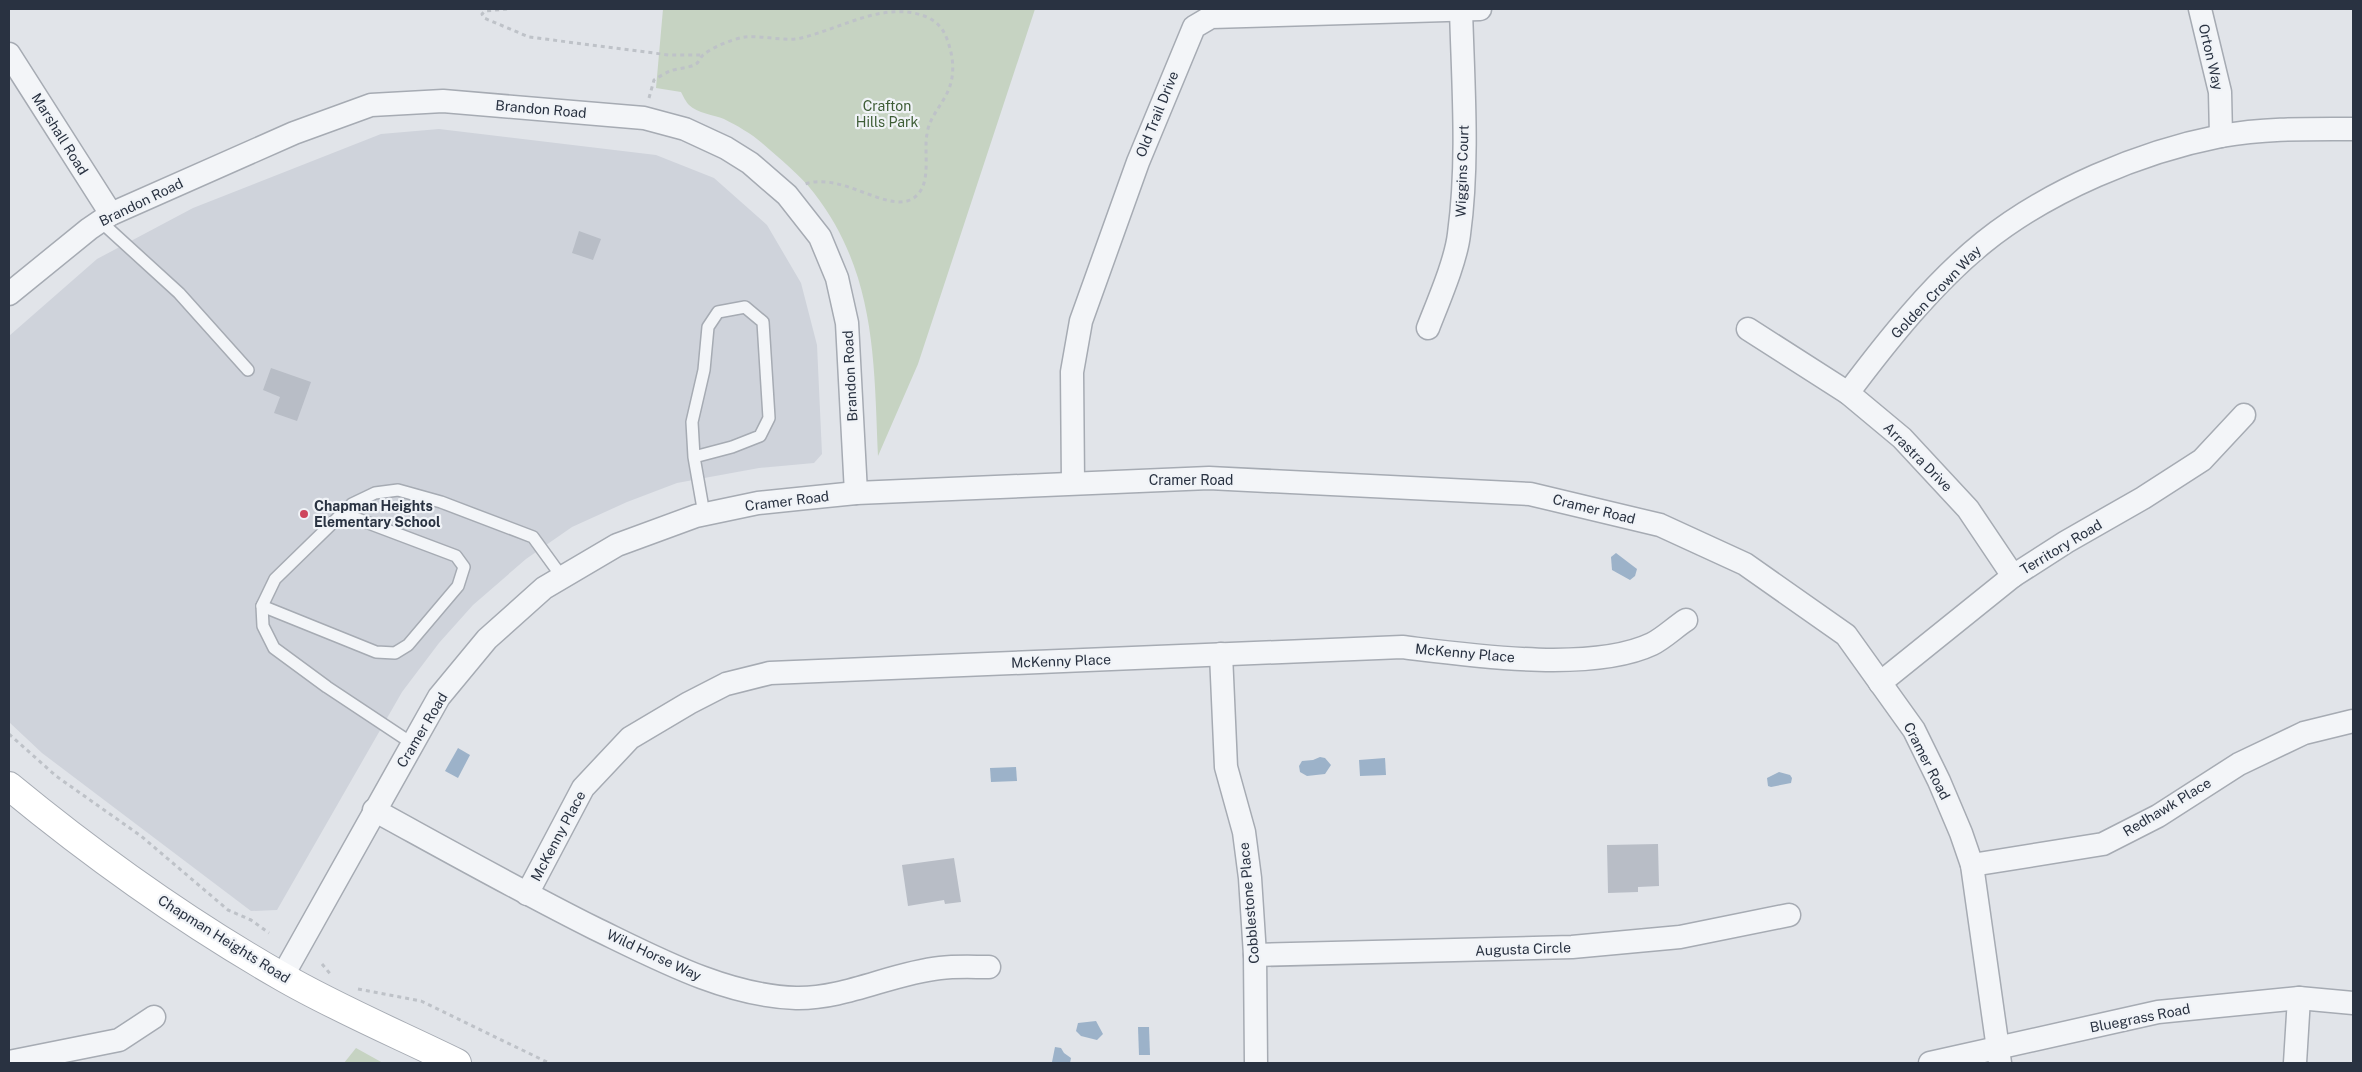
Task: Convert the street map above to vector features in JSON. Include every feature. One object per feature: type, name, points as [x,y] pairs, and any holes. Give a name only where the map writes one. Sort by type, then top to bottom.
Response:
[{"type":"street","name":"Wiggins Court","points":[[1428,328],[1441,295],[1459,236],[1464,154],[1461,9]]},
{"type":"street","name":"Old Trail Drive","points":[[1073,483],[1072,372],[1081,321],[1138,162],[1186,42],[1194,27],[1209,13],[1480,9]]},
{"type":"street","name":"Orton Way","points":[[2200,9],[2220,92],[2221,136]]},
{"type":"street","name":"Marshall Road","points":[[9,54],[106,217]]},
{"type":"street","name":"Brandon Road","points":[[9,294],[106,217],[294,133],[371,105],[443,101],[644,118],[685,129],[726,148],[750,163],[787,194],[820,237],[837,278],[847,323],[856,494]]},
{"type":"street","name":"Golden Crown Way","points":[[1848,393],[1880,351],[1938,286],[1984,242],[2052,196],[2127,162],[2221,136],[2285,129],[2353,129]]},
{"type":"street","name":"Arrastra Drive","points":[[1748,329],[1848,393],[1902,438],[1968,509],[2013,576]]},
{"type":"street","name":"Territory Road","points":[[1880,683],[2013,576],[2066,542],[2143,498],[2202,460],[2244,415]]},
{"type":"street","name":"Cramer Road","points":[[282,977],[439,697],[487,639],[544,588],[617,546],[704,514],[758,503],[856,494],[1209,478],[1530,494],[1660,525],[1745,564],[1846,635],[1914,730],[1939,781],[1961,833],[1972,865],[1999,1056]]},
{"type":"street","name":"McKenny Place","points":[[527,894],[583,788],[630,738],[688,703],[726,684],[770,672],[1402,647],[1475,656],[1572,660],[1621,654],[1652,644],[1686,620]]},
{"type":"street","name":"Cobblestone Place","points":[[1221,654],[1226,767],[1244,832],[1250,878],[1255,955],[1256,1063]]},
{"type":"street","name":"Redhawk Place","points":[[1972,865],[2103,844],[2158,816],[2239,764],[2304,733],[2353,720]]},
{"type":"street","name":"Chapman Heights Road","points":[[9,786],[54,824],[168,907],[282,977],[457,1063]]},
{"type":"street","name":"Wild Horse Way","points":[[374,810],[527,894],[651,956],[700,978],[763,994],[796,998],[825,996],[939,968],[989,967]]},
{"type":"street","name":"Augusta Circle","points":[[1255,955],[1572,948],[1680,937],[1788,915]]},
{"type":"street","name":"Bluegrass Road","points":[[1930,1063],[1999,1056],[2158,1012],[2299,998],[2353,1003]]},
{"type":"street","points":[[2295,1063],[2299,998]]},
{"type":"street","points":[[9,1062],[120,1040],[154,1017]]},
{"type":"lane","points":[[106,217],[179,292],[248,370]]},
{"type":"lane","points":[[694,457],[732,447],[760,436],[769,418],[763,322],[745,307],[718,312],[708,327],[704,370],[692,422],[694,457],[704,514]]},
{"type":"lane","points":[[413,744],[327,687],[274,648],[263,626],[262,606],[275,578],[352,504],[375,493],[398,490],[533,537],[562,577]]},
{"type":"lane","points":[[262,606],[376,652],[395,653],[408,645],[458,586],[464,567],[456,556],[342,513]]},
{"type":"path","points":[[507,9],[485,11],[482,14],[484,18],[529,37],[669,54],[703,55],[744,38],[799,38],[843,25],[865,14],[886,9],[916,11],[937,23],[946,37],[954,69],[945,96],[928,125],[926,136],[926,174],[922,187],[912,199],[895,203],[848,186],[812,181],[800,185],[787,194]]},
{"type":"path","points":[[644,118],[654,80],[669,71],[695,64],[703,55]]},
{"type":"path","points":[[9,734],[56,776],[141,836],[228,910],[250,920],[269,933]]},
{"type":"path","points":[[322,964],[334,978]]},
{"type":"path","points":[[350,985],[358,989],[421,1001],[549,1063]]},
{"type":"shaded area","name":"Chapman Heights Elementary School","points":[[439,129],[656,155],[714,178],[767,225],[801,283],[817,345],[822,454],[814,463],[759,468],[677,483],[627,502],[572,527],[526,559],[473,605],[439,643],[402,692],[277,910],[251,911],[42,753],[9,722],[9,336],[97,259],[193,208],[381,134]]},
{"type":"green space","name":"Crafton Hills Park","points":[[663,9],[1035,9],[918,364],[878,456],[875,386],[868,319],[850,254],[834,223],[814,193],[796,173],[754,136],[724,119],[692,108],[681,92],[656,88]]},
{"type":"green space","points":[[356,1048],[383,1063],[344,1063]]},
{"type":"water","points":[[1616,553],[1637,569],[1635,576],[1630,580],[1612,570],[1611,557]]},
{"type":"water","points":[[458,748],[470,755],[458,778],[445,771]]},
{"type":"water","points":[[1320,757],[1325,758],[1331,765],[1325,774],[1307,776],[1300,772],[1299,766],[1302,761]]},
{"type":"water","points":[[1385,758],[1386,775],[1360,776],[1359,760]]},
{"type":"water","points":[[1016,767],[1017,781],[991,782],[990,768]]},
{"type":"water","points":[[1779,772],[1790,775],[1792,778],[1791,783],[1768,786],[1767,778]]},
{"type":"water","points":[[1096,1021],[1103,1034],[1097,1040],[1081,1036],[1076,1031],[1078,1023]]},
{"type":"water","points":[[1138,1027],[1149,1027],[1150,1055],[1139,1055]]},
{"type":"water","points":[[1055,1047],[1061,1048],[1071,1058],[1070,1063],[1052,1062]]},
{"type":"building","points":[[579,231],[601,239],[593,260],[572,253]]},
{"type":"building","points":[[271,368],[311,382],[297,421],[274,413],[280,397],[263,390]]},
{"type":"building","points":[[1658,844],[1659,886],[1638,887],[1638,892],[1608,893],[1607,845]]},
{"type":"building","points":[[954,858],[961,902],[945,904],[944,900],[908,906],[902,865]]},
{"type":"place","name":"Chapman Heights Elementary School","points":[[304,514]]}]
